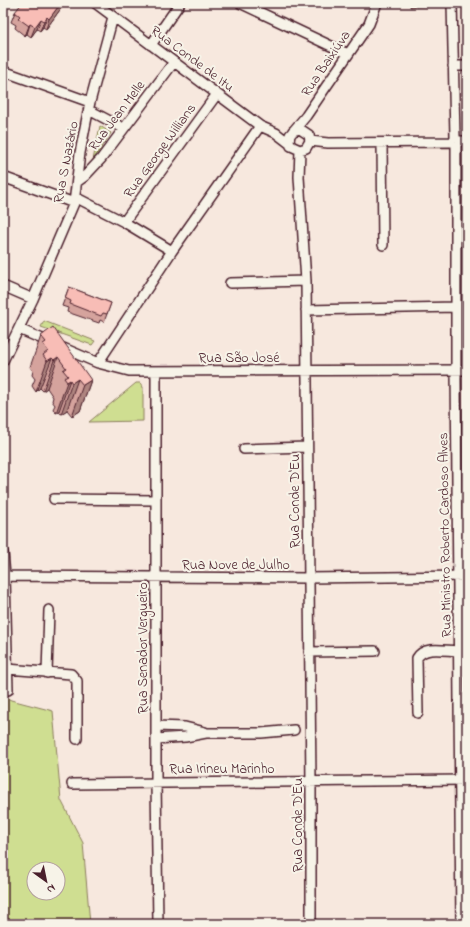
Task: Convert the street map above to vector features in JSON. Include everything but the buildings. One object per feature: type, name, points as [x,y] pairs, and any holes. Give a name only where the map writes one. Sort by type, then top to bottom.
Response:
[{"type":"street","name":"Rua Conde de Itu","points":[[95,3],[260,126],[276,133],[289,143]]},
{"type":"street","points":[[151,44],[180,3]]},
{"type":"street","points":[[240,3],[348,54]]},
{"type":"street","name":"Rua Baixiúva","points":[[306,116],[369,24],[377,3]]},
{"type":"street","name":"Rua Ministro Roberto Cardoso Alves","points":[[452,3],[453,66],[458,142],[456,370],[462,495],[463,576],[459,651],[463,780],[464,896],[460,924]]},
{"type":"street","name":"Rua S Nazário","points":[[3,361],[33,298],[74,200],[78,181],[80,153],[90,106],[113,17]]},
{"type":"street","name":"Rua Jean Melle","points":[[78,181],[86,176],[101,159],[174,62]]},
{"type":"street","points":[[453,66],[467,66]]},
{"type":"street","points":[[3,71],[90,106],[123,128]]},
{"type":"street","name":"Rua George Willians","points":[[124,222],[217,94]]},
{"type":"street","points":[[306,116],[308,137],[306,148],[300,150],[293,147],[289,143],[289,137],[292,131],[306,116]]},
{"type":"street","points":[[98,363],[172,251],[260,126]]},
{"type":"street","points":[[292,131],[300,130],[308,137],[328,143],[458,142]]},
{"type":"street","name":"Rua Conde de Itu","points":[[276,133],[292,131]]},
{"type":"street","points":[[382,143],[383,245]]},
{"type":"street","name":"Rua Conde D'Eu","points":[[300,150],[299,176],[306,281],[311,924]]},
{"type":"street","points":[[3,177],[74,200],[124,222],[172,251]]},
{"type":"street","points":[[230,283],[306,281]]},
{"type":"street","points":[[3,286],[33,298]]},
{"type":"street","points":[[306,310],[456,307]]},
{"type":"street","name":"Rua São José","points":[[19,329],[98,363],[128,371],[467,370]]},
{"type":"street","name":"Rua Senador Vergueiro","points":[[156,372],[156,782],[158,924]]},
{"type":"street","points":[[244,449],[307,447]]},
{"type":"street","points":[[54,498],[155,500]]},
{"type":"street","points":[[3,552],[8,690]]},
{"type":"street","name":"Rua Nove de Julho","points":[[4,576],[308,578],[463,576]]},
{"type":"street","points":[[47,672],[49,610]]},
{"type":"street","points":[[309,652],[375,650]]},
{"type":"street","points":[[418,713],[417,658],[421,652],[427,650],[459,651]]},
{"type":"street","points":[[7,669],[71,674],[76,679],[77,739]]},
{"type":"street","points":[[156,726],[184,726],[206,733]]},
{"type":"street","points":[[156,739],[185,737],[206,733],[261,733],[294,730]]},
{"type":"street","name":"Rua Irineu Marinho","points":[[72,784],[156,782],[311,783],[463,780]]},
{"type":"green space","points":[[100,126],[111,133],[93,160]]},
{"type":"green space","points":[[44,321],[95,341],[92,345],[41,327]]},
{"type":"green space","points":[[136,383],[140,383],[143,387],[143,421],[89,422]]},
{"type":"green space","points":[[3,696],[11,700],[53,711],[61,800],[83,843],[90,924],[3,924]]}]
